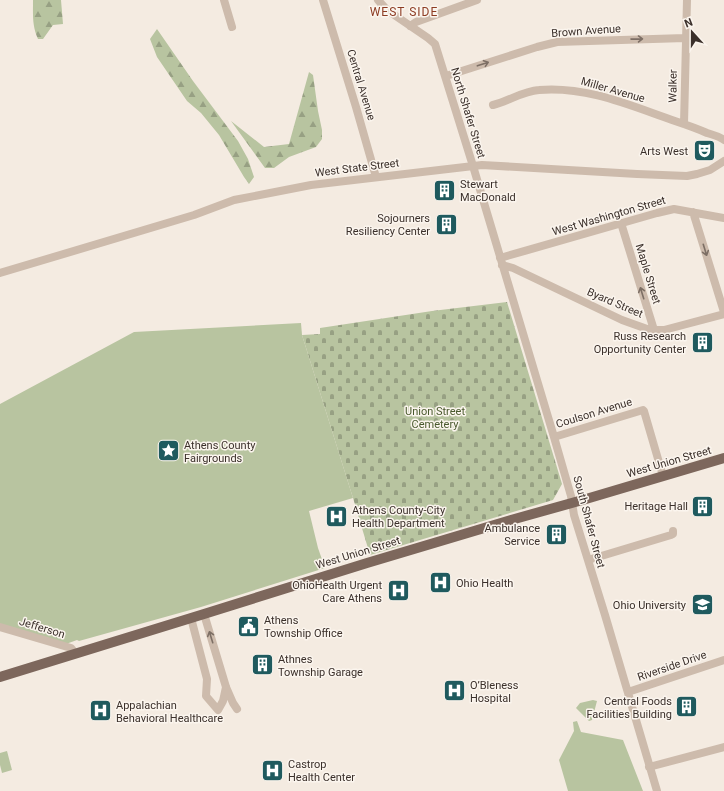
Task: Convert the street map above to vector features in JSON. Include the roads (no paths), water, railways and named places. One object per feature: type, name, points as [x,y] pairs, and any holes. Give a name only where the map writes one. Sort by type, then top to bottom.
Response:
[{"type":"main road","name":"West Union Street","points":[[0,676],[204,614],[366,562],[724,458]]},
{"type":"street","points":[[224,0],[232,27]]},
{"type":"street","name":"Central Avenue","points":[[323,0],[376,177]]},
{"type":"street","name":"North Shafer Street","points":[[378,0],[387,10],[436,44],[501,261]]},
{"type":"street","points":[[410,26],[416,22],[477,0]]},
{"type":"street","name":"Walker","points":[[684,124],[687,0]]},
{"type":"street","name":"Brown Avenue","points":[[446,76],[557,42],[686,38]]},
{"type":"street","name":"Miller Avenue","points":[[493,105],[532,91],[558,89],[574,90],[611,99],[684,124],[724,140]]},
{"type":"street","name":"West State Street","points":[[0,273],[194,215],[234,200],[311,185],[482,165],[687,176],[710,170],[724,161]]},
{"type":"street","name":"West Washington Street","points":[[501,261],[674,209],[724,218]]},
{"type":"street","points":[[693,212],[724,313]]},
{"type":"street","name":"Maple Street","points":[[622,224],[654,330]]},
{"type":"street","name":"Byard Street","points":[[501,261],[622,320],[654,330],[664,330],[724,313]]},
{"type":"street","name":"South Shafer Street","points":[[501,261],[571,496],[573,512],[657,791]]},
{"type":"street","name":"Coulson Avenue","points":[[554,437],[641,410],[644,411],[663,476]]},
{"type":"street","points":[[588,560],[671,535],[673,534],[673,531]]},
{"type":"street","points":[[204,614],[226,687],[237,709]]},
{"type":"street","points":[[191,618],[207,678],[206,696],[218,710],[223,701],[226,687]]},
{"type":"street","name":"Jefferson","points":[[0,627],[71,648],[75,653]]},
{"type":"street","points":[[203,659],[216,655]]},
{"type":"street","name":"Riverside Drive","points":[[628,692],[724,660]]},
{"type":"street","points":[[650,767],[724,746]]},
{"type":"place","name":"Arts West","points":[[704,151]]},
{"type":"place","name":"Stewart MacDonald","points":[[444,190]]},
{"type":"place","name":"Sojourners Resiliency Center","points":[[446,224]]},
{"type":"place","name":"Russ Research Opportunity Center","points":[[702,342]]},
{"type":"place","name":"Athens County Fairgrounds","points":[[169,451]]},
{"type":"place","name":"Heritage Hall","points":[[703,506]]},
{"type":"place","name":"Athens County-City Health Department","points":[[337,516]]},
{"type":"place","name":"Ambulance Service","points":[[556,534]]},
{"type":"place","name":"Ohio Health","points":[[441,583]]},
{"type":"place","name":"OhioHealth Urgent Care Athens","points":[[398,591]]},
{"type":"place","name":"Ohio University","points":[[702,605]]},
{"type":"place","name":"Athens Township Office","points":[[248,626]]},
{"type":"place","name":"Athnes Township Garage","points":[[262,665]]},
{"type":"place","name":"O’Bleness Hospital","points":[[454,691]]},
{"type":"place","name":"Central Foods Facilities Building","points":[[687,707]]},
{"type":"place","name":"Appalachian Behavioral Healthcare","points":[[101,711]]},
{"type":"place","name":"Castrop Health Center","points":[[272,770]]},
{"type":"district","name":"WEST SIDE","points":[[404,12]]},
{"type":"park label","name":"Union Street Cemetery","points":[[435,417]]}]
